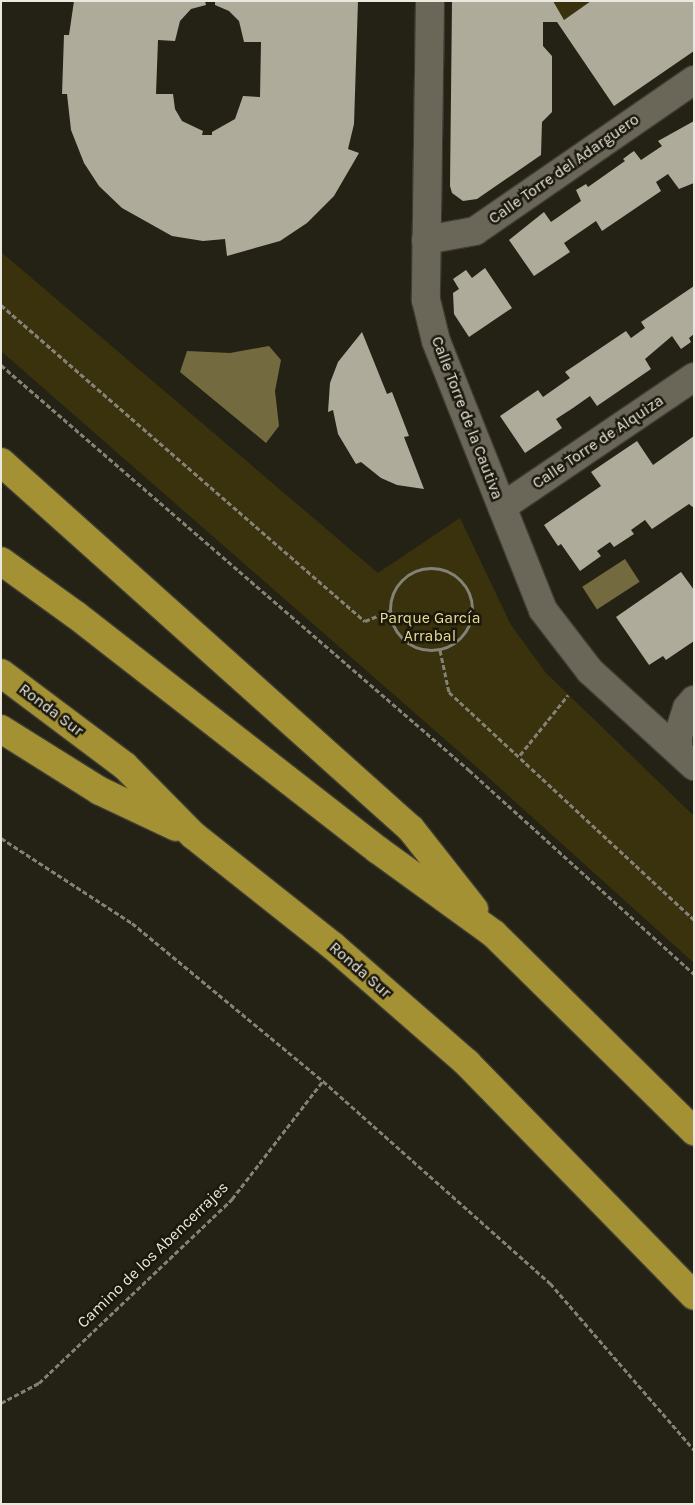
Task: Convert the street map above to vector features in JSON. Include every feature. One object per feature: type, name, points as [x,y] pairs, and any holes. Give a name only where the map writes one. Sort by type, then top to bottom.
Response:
[{"type":"highway","points":[[1,462],[412,829],[494,934],[694,1131]]},
{"type":"highway","points":[[1,561],[76,614],[378,850],[494,934]]},
{"type":"highway","name":"Ronda Sur","points":[[1,674],[126,766],[193,835],[333,946],[467,1063],[612,1208],[694,1296]]},
{"type":"highway","points":[[1,730],[100,791],[193,835]]},
{"type":"street","name":"Calle Torre de la Cautiva","points":[[430,1],[426,300],[436,341],[543,610],[590,671],[686,758]]},
{"type":"street","name":"Calle Torre del Adarguero","points":[[426,240],[475,231],[694,80]]},
{"type":"street","name":"Calle Torre de Alquiza","points":[[502,507],[694,377]]},
{"type":"street","points":[[686,758],[678,736],[687,708],[694,700]]},
{"type":"path","points":[[1,305],[365,621],[390,611]]},
{"type":"path","points":[[1,365],[469,770],[694,974]]},
{"type":"path","points":[[434,567],[449,571],[461,580],[470,592],[472,618],[465,634],[454,644],[440,650],[428,651],[408,644],[393,627],[390,611],[394,589],[404,577],[418,569],[434,567]]},
{"type":"path","points":[[440,650],[450,692],[694,920]]},
{"type":"path","points":[[520,756],[575,688]]},
{"type":"path","points":[[1,838],[132,923],[323,1081],[550,1282],[694,1450]]},
{"type":"path","name":"Camino de los Abencerrajes","points":[[1,1403],[39,1383],[232,1199],[323,1081]]},
{"type":"green space","points":[[553,1],[591,1],[564,20]]},
{"type":"green space","name":"Parque García Arrabal","points":[[1,252],[378,573],[460,518],[511,625],[546,673],[694,816],[694,963],[479,769],[1,351]]},
{"type":"shaded area","points":[[269,346],[281,360],[275,391],[279,426],[266,443],[180,372],[187,351],[230,353]]},
{"type":"shaded area","points":[[625,559],[640,582],[597,609],[582,587]]},
{"type":"building","points":[[74,1],[205,1],[206,5],[191,9],[180,21],[175,41],[158,40],[156,94],[173,94],[175,109],[182,121],[203,131],[202,135],[212,135],[212,132],[235,119],[243,96],[260,97],[261,42],[244,42],[239,21],[229,11],[215,5],[215,1],[358,1],[354,124],[348,149],[359,153],[334,196],[307,223],[280,241],[227,256],[225,239],[203,241],[172,236],[122,208],[99,186],[84,163],[71,130],[67,94],[62,94],[64,35],[69,35]]},
{"type":"building","points":[[452,1],[553,1],[564,20],[591,1],[694,1],[694,51],[614,106],[557,22],[543,22],[543,46],[552,56],[552,112],[542,122],[541,155],[477,199],[463,201],[452,193],[450,186]]},
{"type":"building","points":[[694,121],[694,183],[679,189],[668,174],[656,182],[661,191],[602,231],[596,221],[564,243],[570,252],[534,276],[509,240],[544,212],[551,222],[581,201],[576,190],[586,184],[588,187],[625,161],[623,159],[634,151],[641,160],[662,146],[658,141]]},
{"type":"building","points":[[485,268],[512,308],[469,337],[454,314],[453,293],[459,289],[453,279],[466,270],[472,278]]},
{"type":"building","points":[[694,286],[694,334],[689,338],[691,342],[681,349],[672,336],[645,359],[651,369],[597,406],[590,396],[556,419],[562,428],[525,453],[500,416],[538,390],[543,397],[570,378],[565,372],[626,331],[631,338],[645,328],[641,322]]},
{"type":"building","points":[[362,332],[387,394],[392,392],[409,436],[404,437],[424,489],[397,485],[381,478],[361,462],[356,464],[338,434],[333,410],[328,412],[330,383],[338,362]]},
{"type":"building","points":[[694,436],[694,508],[689,504],[652,529],[645,520],[631,530],[634,534],[614,547],[610,542],[597,551],[601,556],[580,571],[561,544],[558,546],[544,525],[601,486],[591,472],[637,441],[653,465]]},
{"type":"building","points":[[681,572],[694,590],[694,641],[666,660],[663,656],[649,665],[616,617]]}]
